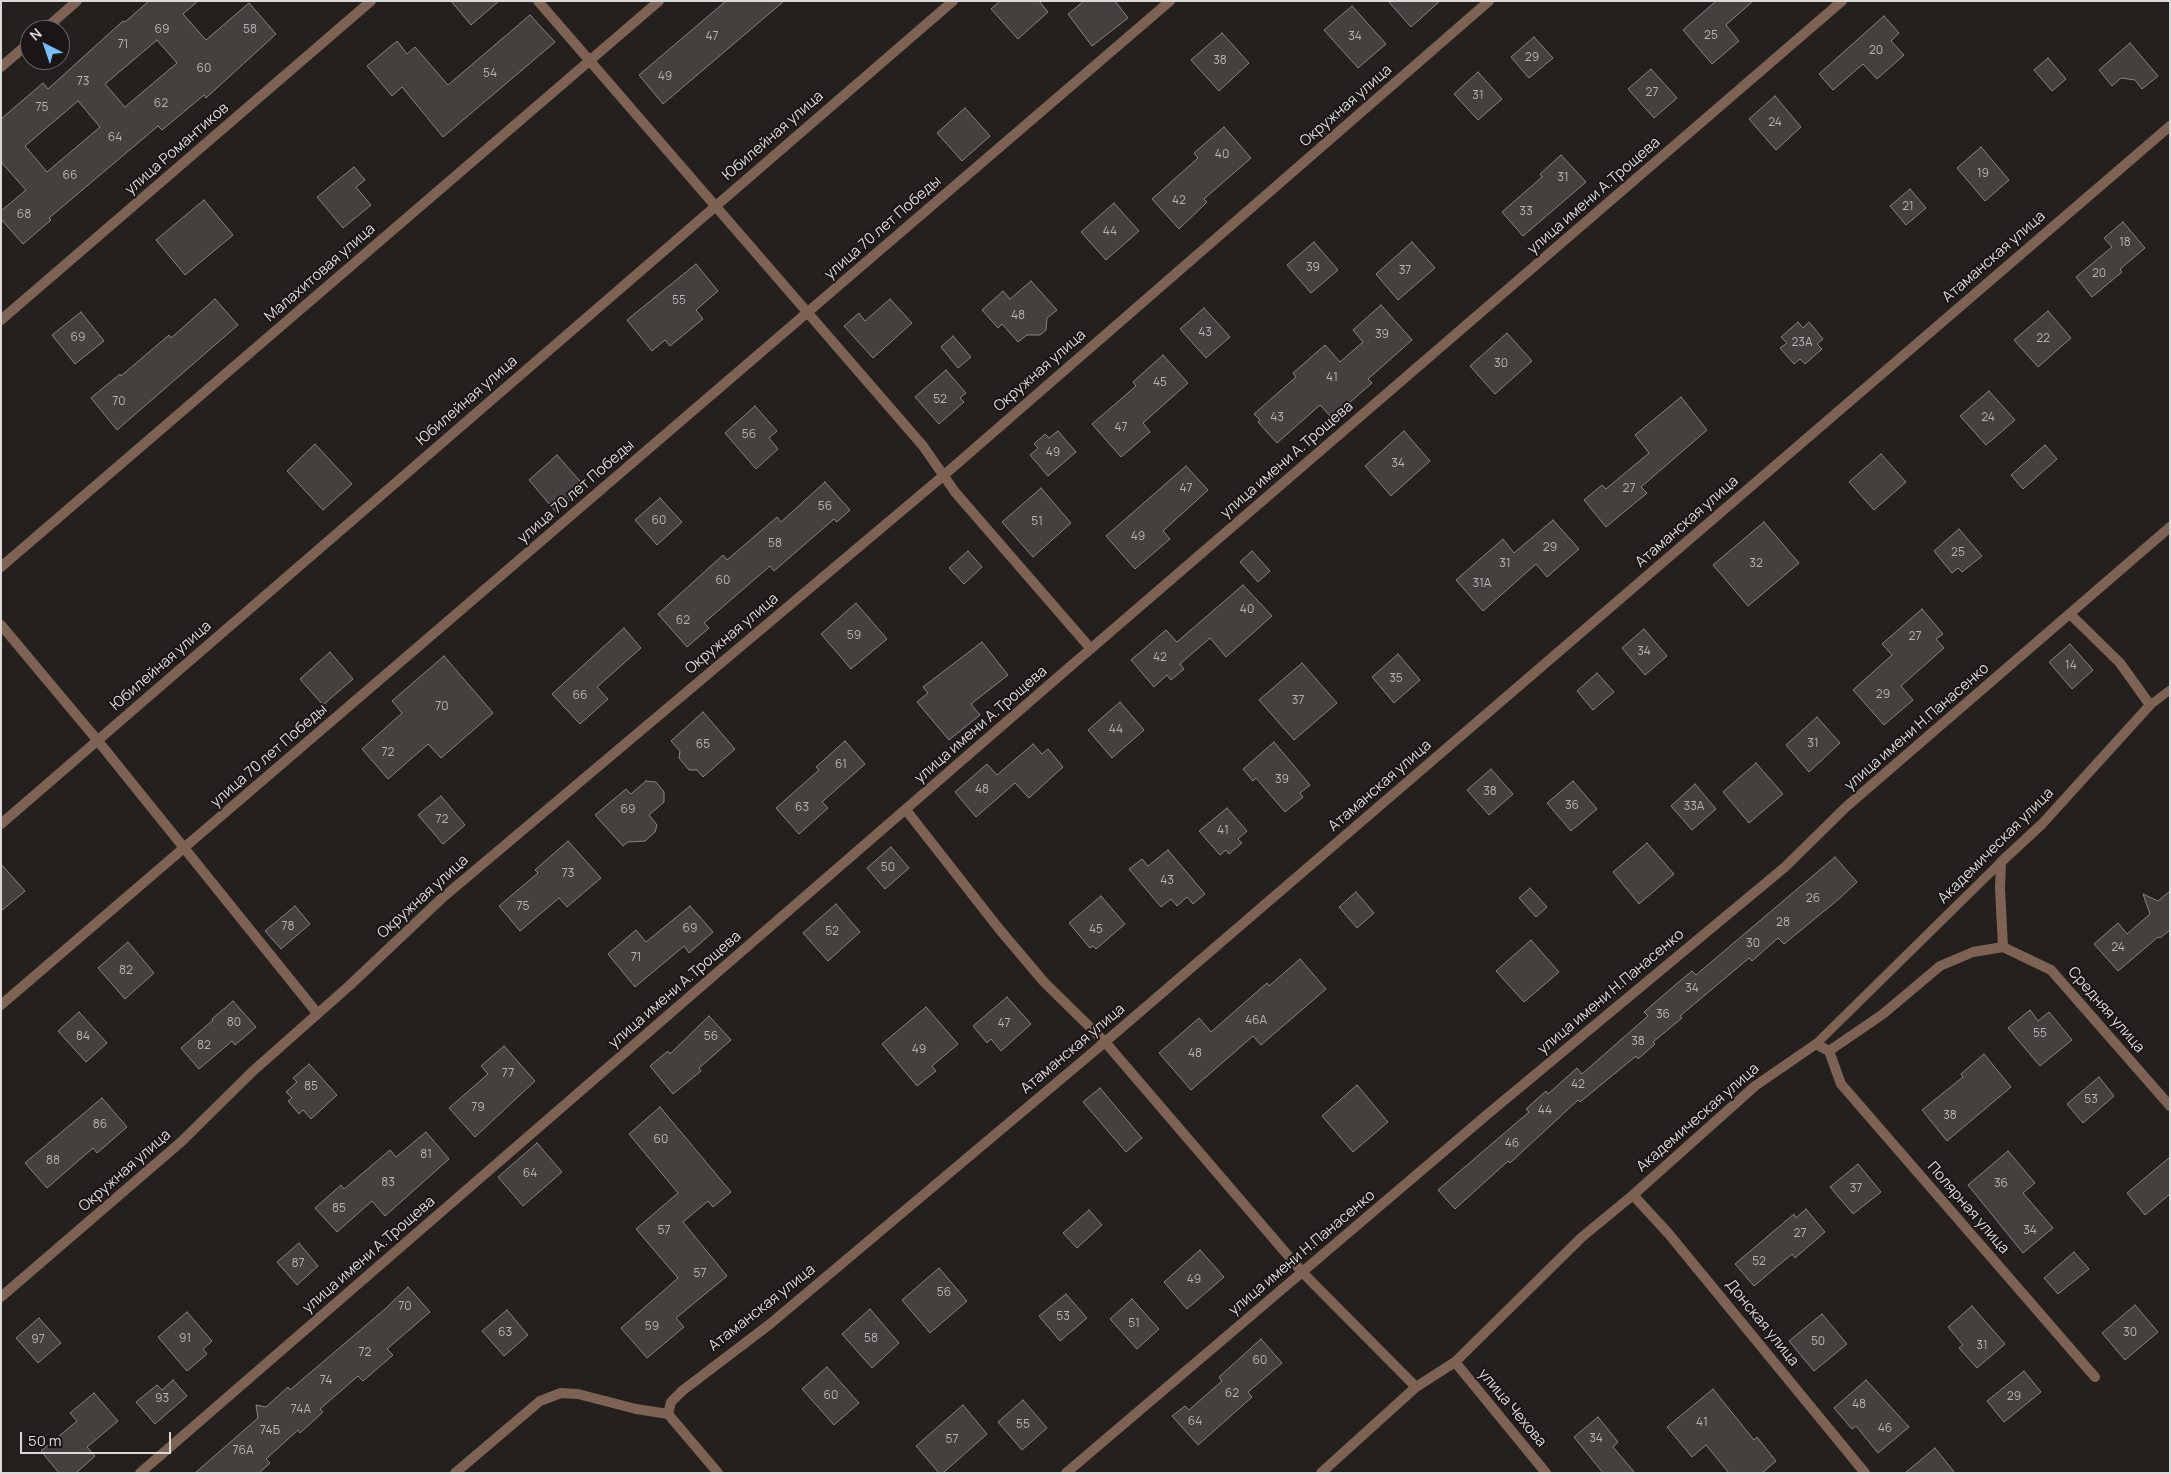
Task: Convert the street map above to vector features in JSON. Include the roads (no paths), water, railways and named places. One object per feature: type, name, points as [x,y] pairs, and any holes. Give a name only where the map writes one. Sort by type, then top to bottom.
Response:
[{"type":"street","points":[[55,20],[77,1]]},
{"type":"street","name":"улица Романтиков","points":[[1,320],[371,1]]},
{"type":"street","points":[[538,1],[923,446],[955,492],[1091,649]]},
{"type":"street","name":"Малахитовая улица","points":[[1,566],[659,1]]},
{"type":"street","name":"Юбилейная улица","points":[[1,824],[953,1]]},
{"type":"street","name":"улица 70 лет Победы","points":[[1,1005],[1170,1]]},
{"type":"street","name":"Окружная улица","points":[[1,1297],[181,1142],[253,1071],[349,986],[442,899],[943,476],[1489,1]]},
{"type":"street","name":"улица имени А.Трощева","points":[[140,1473],[1842,1]]},
{"type":"street","points":[[1,66],[20,50]]},
{"type":"street","name":"Атаманская улица","points":[[668,1414],[671,1402],[682,1391],[770,1324],[1105,1042],[2170,126]]},
{"type":"street","name":"улица имени Н.Панасенко","points":[[1066,1473],[1497,1106],[1784,867],[1846,807],[2170,527]]},
{"type":"street","points":[[2070,614],[2120,663],[2150,704]]},
{"type":"street","points":[[1,625],[98,741],[317,1013]]},
{"type":"street","name":"Академическая улица","points":[[2001,862],[2060,804],[2150,704]]},
{"type":"street","points":[[906,810],[1044,982],[1105,1042],[1303,1272],[1416,1387]]},
{"type":"street","points":[[1816,1044],[1829,1051],[1882,1014],[1940,966],[1973,952],[2003,947],[2000,888],[2001,862]]},
{"type":"street","name":"Средняя улица","points":[[2003,947],[2051,970],[2170,1106]]},
{"type":"street","name":"Академическая улица","points":[[1321,1473],[1416,1387],[1455,1362],[1582,1237],[1633,1195],[1755,1086],[1816,1044]]},
{"type":"street","name":"Полярная улица","points":[[1829,1051],[1841,1084],[2095,1377]]},
{"type":"street","name":"Донская улица","points":[[1633,1195],[1668,1233],[1865,1473]]},
{"type":"street","name":"улица Чехова","points":[[1455,1362],[1546,1473]]},
{"type":"street","points":[[455,1473],[540,1401],[561,1393],[578,1394],[636,1409],[668,1414],[718,1473]]},
{"type":"lane","name":"Академическая улица","points":[[2150,704],[2170,690]]},
{"type":"lane","name":"Академическая улица","points":[[1816,1044],[2001,862]]}]
